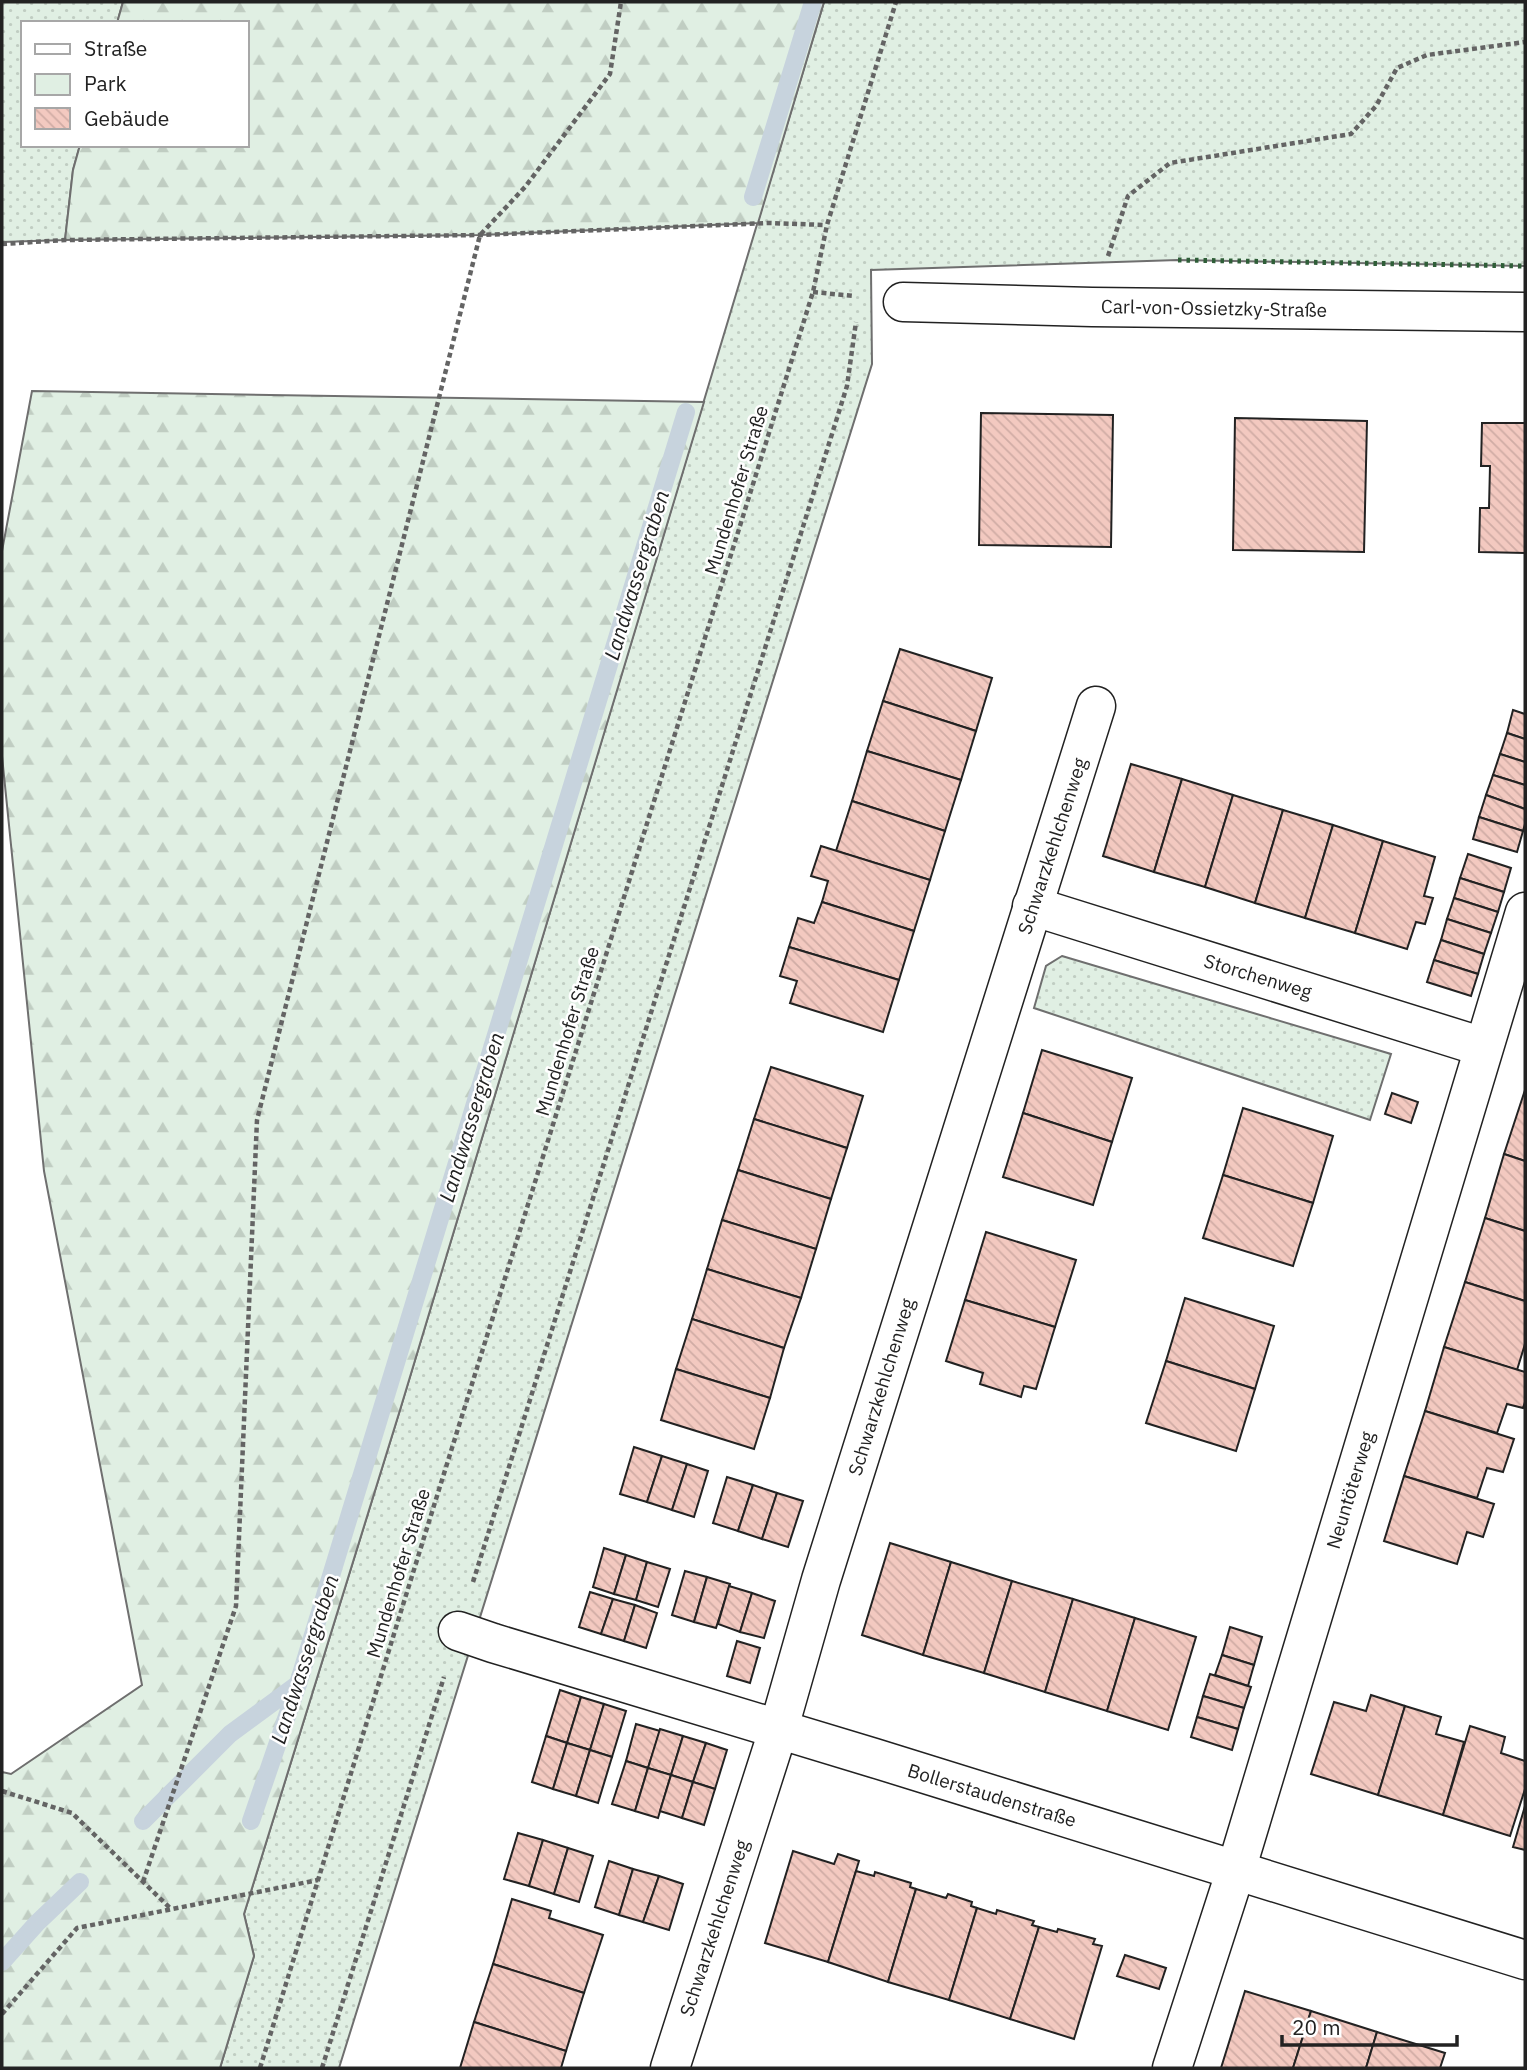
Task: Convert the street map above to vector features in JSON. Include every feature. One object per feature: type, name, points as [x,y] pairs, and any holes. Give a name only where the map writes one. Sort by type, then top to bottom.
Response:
[{"type":"street","name":"Carl-von-Ossietzky-Straße","points":[[904,302],[1525,312]]},
{"type":"street","name":"Schwarzkehlchenweg","points":[[670,2068],[778,1731],[821,1580],[1096,706]]},
{"type":"street","name":"Storchenweg","points":[[1032,906],[1483,1047]]},
{"type":"street","name":"Neuntöterweg","points":[[1172,2068],[1236,1870],[1525,912]]},
{"type":"street","name":"Bollerstaudenstraße","points":[[458,1631],[1525,1960]]},
{"type":"path","points":[[143,1882],[236,1606],[257,1120],[481,235],[525,187],[610,74],[621,2]]},
{"type":"path","name":"Mundenhofer Straße","points":[[260,2068],[809,306],[827,225],[896,2]]},
{"type":"path","points":[[1092,307],[1128,196],[1170,163],[1351,134],[1376,106],[1397,68],[1427,55],[1525,42]]},
{"type":"path","points":[[2,244],[65,240],[481,235],[769,223],[827,225]]},
{"type":"path","points":[[322,2068],[847,386],[858,309]]},
{"type":"path","points":[[2,1791],[72,1813],[170,1909]]},
{"type":"path","points":[[2,2014],[77,1928],[318,1880]]},
{"type":"green space","points":[[2,2],[123,2],[118,21],[21,21],[21,147],[79,147],[73,170],[65,240],[2,242]]},
{"type":"green space","points":[[123,2],[824,2],[758,223],[480,235],[65,240],[73,170],[79,147],[248,147],[248,21],[118,21]]},
{"type":"green space","points":[[824,2],[1525,2],[1525,266],[1178,260],[871,270],[872,364],[339,2068],[220,2068],[254,1956],[244,1914],[400,1410]]},
{"type":"green space","points":[[32,391],[704,402],[400,1410],[244,1914],[254,1956],[220,2068],[2,2068],[2,1772],[11,1774],[142,1685],[44,1171],[2,756],[2,551]]},
{"type":"green space","points":[[1062,956],[1391,1054],[1370,1120],[1034,1008],[1046,966]]},
{"type":"building","points":[[981,413],[1113,415],[1111,547],[979,545]]},
{"type":"building","points":[[1235,418],[1367,421],[1364,552],[1233,550]]},
{"type":"building","points":[[1482,423],[1525,423],[1525,553],[1479,552],[1480,508],[1489,508],[1490,466],[1481,466]]},
{"type":"building","points":[[900,649],[992,678],[976,731],[883,701]]},
{"type":"building","points":[[883,701],[976,731],[961,780],[867,751]]},
{"type":"building","points":[[1513,710],[1525,714],[1525,739],[1507,733]]},
{"type":"building","points":[[1507,733],[1525,739],[1525,762],[1500,754]]},
{"type":"building","points":[[867,751],[961,780],[945,831],[852,801]]},
{"type":"building","points":[[1500,754],[1525,762],[1525,785],[1493,775]]},
{"type":"building","points":[[1131,764],[1182,779],[1154,872],[1103,856]]},
{"type":"building","points":[[1493,775],[1525,785],[1525,809],[1486,795]]},
{"type":"building","points":[[1182,779],[1233,795],[1205,887],[1154,872]]},
{"type":"building","points":[[1233,795],[1283,810],[1255,903],[1205,887]]},
{"type":"building","points":[[1486,795],[1525,809],[1523,831],[1479,817]]},
{"type":"building","points":[[852,801],[945,831],[930,880],[836,851]]},
{"type":"building","points":[[1283,810],[1333,825],[1305,918],[1255,903]]},
{"type":"building","points":[[1479,817],[1523,831],[1517,852],[1473,839]]},
{"type":"building","points":[[1333,825],[1383,841],[1355,933],[1305,918]]},
{"type":"building","points":[[1383,841],[1435,857],[1424,896],[1433,898],[1425,924],[1416,922],[1407,949],[1355,933]]},
{"type":"building","points":[[821,846],[930,880],[914,931],[822,902],[828,881],[811,876]]},
{"type":"building","points":[[1468,854],[1511,868],[1504,892],[1460,878]]},
{"type":"building","points":[[1460,878],[1504,892],[1498,912],[1454,898]]},
{"type":"building","points":[[1454,898],[1498,912],[1491,933],[1447,919]]},
{"type":"building","points":[[822,902],[914,931],[899,980],[789,947],[798,918],[814,923]]},
{"type":"building","points":[[1447,919],[1491,933],[1484,954],[1441,940]]},
{"type":"building","points":[[1441,940],[1484,954],[1478,974],[1434,960]]},
{"type":"building","points":[[789,947],[899,980],[883,1032],[790,1003],[797,981],[780,976]]},
{"type":"building","points":[[1434,960],[1478,974],[1471,996],[1427,982]]},
{"type":"building","points":[[1042,1050],[1132,1078],[1112,1142],[1023,1113]]},
{"type":"building","points":[[771,1067],[863,1096],[847,1148],[754,1119]]},
{"type":"building","points":[[1525,1090],[1525,1161],[1504,1154]]},
{"type":"building","points":[[1392,1093],[1418,1102],[1411,1123],[1385,1114]]},
{"type":"building","points":[[1243,1108],[1333,1136],[1313,1203],[1223,1175]]},
{"type":"building","points":[[1023,1113],[1112,1142],[1093,1205],[1003,1177]]},
{"type":"building","points":[[754,1119],[847,1148],[831,1199],[738,1170]]},
{"type":"building","points":[[1504,1154],[1525,1161],[1525,1231],[1485,1218]]},
{"type":"building","points":[[738,1170],[831,1199],[816,1249],[722,1220]]},
{"type":"building","points":[[1223,1175],[1313,1203],[1293,1266],[1203,1238]]},
{"type":"building","points":[[1485,1218],[1525,1231],[1525,1301],[1465,1282]]},
{"type":"building","points":[[722,1220],[816,1249],[801,1298],[707,1269]]},
{"type":"building","points":[[986,1232],[1076,1260],[1055,1327],[965,1300]]},
{"type":"building","points":[[707,1269],[801,1298],[784,1348],[692,1319]]},
{"type":"building","points":[[1465,1282],[1525,1301],[1525,1344],[1517,1370],[1444,1347]]},
{"type":"building","points":[[1185,1298],[1274,1326],[1255,1389],[1166,1361]]},
{"type":"building","points":[[965,1300],[1055,1327],[1036,1389],[1024,1386],[1021,1397],[980,1384],[983,1373],[946,1361]]},
{"type":"building","points":[[692,1319],[784,1348],[770,1398],[676,1369]]},
{"type":"building","points":[[1444,1347],[1525,1372],[1523,1408],[1507,1404],[1497,1433],[1425,1411]]},
{"type":"building","points":[[1166,1361],[1255,1389],[1236,1451],[1146,1423]]},
{"type":"building","points":[[676,1369],[770,1398],[754,1449],[661,1420]]},
{"type":"building","points":[[1425,1411],[1514,1439],[1503,1472],[1487,1468],[1477,1498],[1404,1476]]},
{"type":"building","points":[[634,1447],[662,1456],[647,1502],[620,1494]]},
{"type":"building","points":[[662,1456],[687,1464],[672,1510],[647,1502]]},
{"type":"building","points":[[687,1464],[708,1471],[694,1517],[672,1510]]},
{"type":"building","points":[[1404,1476],[1494,1504],[1483,1537],[1467,1532],[1457,1564],[1384,1541]]},
{"type":"building","points":[[727,1477],[753,1485],[738,1531],[713,1523]]},
{"type":"building","points":[[753,1485],[777,1493],[762,1539],[738,1531]]},
{"type":"building","points":[[777,1493],[803,1501],[788,1547],[762,1539]]},
{"type":"building","points":[[890,1543],[951,1562],[923,1655],[862,1635]]},
{"type":"building","points":[[604,1548],[626,1555],[614,1594],[593,1587]]},
{"type":"building","points":[[626,1555],[647,1562],[636,1600],[614,1594]]},
{"type":"building","points":[[647,1562],[670,1569],[658,1607],[636,1600]]},
{"type":"building","points":[[951,1562],[1012,1581],[984,1673],[923,1655]]},
{"type":"building","points":[[685,1571],[707,1577],[694,1622],[672,1615]]},
{"type":"building","points":[[707,1577],[730,1584],[716,1628],[694,1622]]},
{"type":"building","points":[[1012,1581],[1073,1599],[1045,1692],[984,1673]]},
{"type":"building","points":[[729,1586],[752,1593],[740,1632],[718,1624]]},
{"type":"building","points":[[590,1592],[613,1599],[601,1634],[579,1627]]},
{"type":"building","points":[[752,1593],[775,1601],[764,1638],[740,1632]]},
{"type":"building","points":[[613,1599],[635,1605],[624,1641],[601,1634]]},
{"type":"building","points":[[1073,1599],[1135,1618],[1107,1711],[1045,1692]]},
{"type":"building","points":[[635,1605],[657,1613],[646,1648],[624,1641]]},
{"type":"building","points":[[1135,1618],[1196,1637],[1168,1730],[1107,1711]]},
{"type":"building","points":[[1230,1627],[1262,1637],[1254,1665],[1222,1655]]},
{"type":"building","points":[[737,1641],[760,1648],[750,1683],[727,1676]]},
{"type":"building","points":[[1222,1655],[1254,1665],[1248,1686],[1215,1675]]},
{"type":"building","points":[[1210,1674],[1251,1687],[1244,1708],[1203,1696]]},
{"type":"building","points":[[560,1690],[581,1697],[567,1743],[546,1736]]},
{"type":"building","points":[[1371,1695],[1405,1706],[1378,1795],[1311,1774],[1334,1702],[1366,1711]]},
{"type":"building","points":[[1203,1696],[1244,1708],[1238,1729],[1197,1717]]},
{"type":"building","points":[[581,1697],[604,1704],[590,1750],[567,1743]]},
{"type":"building","points":[[604,1704],[626,1711],[612,1757],[590,1750]]},
{"type":"building","points":[[1405,1706],[1441,1717],[1436,1734],[1464,1742],[1443,1815],[1378,1795]]},
{"type":"building","points":[[1197,1717],[1238,1729],[1232,1750],[1191,1737]]},
{"type":"building","points":[[636,1724],[660,1731],[648,1768],[626,1761]]},
{"type":"building","points":[[1470,1726],[1505,1737],[1501,1753],[1525,1761],[1525,1789],[1510,1836],[1443,1815]]},
{"type":"building","points":[[660,1729],[683,1736],[671,1775],[648,1768]]},
{"type":"building","points":[[546,1736],[567,1743],[553,1789],[532,1782]]},
{"type":"building","points":[[683,1736],[706,1743],[693,1782],[671,1775]]},
{"type":"building","points":[[567,1743],[590,1750],[576,1796],[553,1789]]},
{"type":"building","points":[[706,1743],[727,1750],[715,1789],[693,1782]]},
{"type":"building","points":[[590,1750],[612,1757],[598,1803],[576,1796]]},
{"type":"building","points":[[626,1761],[648,1768],[635,1811],[612,1804]]},
{"type":"building","points":[[648,1768],[671,1775],[658,1818],[635,1811]]},
{"type":"building","points":[[671,1775],[693,1782],[682,1818],[660,1811]]},
{"type":"building","points":[[693,1782],[715,1789],[704,1825],[682,1818]]},
{"type":"building","points":[[1525,1806],[1525,1850],[1513,1847]]},
{"type":"building","points":[[518,1833],[543,1840],[529,1886],[504,1879]]},
{"type":"building","points":[[543,1840],[568,1848],[554,1894],[529,1886]]},
{"type":"building","points":[[568,1848],[593,1856],[579,1902],[554,1894]]},
{"type":"building","points":[[793,1851],[834,1864],[838,1854],[859,1861],[828,1962],[765,1943]]},
{"type":"building","points":[[609,1861],[633,1869],[619,1915],[595,1907]]},
{"type":"building","points":[[633,1869],[659,1876],[643,1922],[619,1915]]},
{"type":"building","points":[[856,1871],[874,1876],[875,1872],[911,1883],[910,1887],[916,1889],[888,1982],[828,1962]]},
{"type":"building","points":[[659,1876],[683,1884],[669,1930],[643,1922]]},
{"type":"building","points":[[916,1889],[946,1898],[948,1894],[972,1902],[971,1906],[977,1908],[949,2000],[888,1982]]},
{"type":"building","points":[[512,1899],[551,1911],[549,1918],[603,1935],[584,1993],[493,1964]]},
{"type":"building","points":[[977,1908],[996,1914],[997,1910],[1034,1921],[1032,1925],[1039,1927],[1010,2019],[949,2000]]},
{"type":"building","points":[[1039,1927],[1095,1939],[1093,1944],[1102,1946],[1074,2039],[1010,2019]]},
{"type":"building","points":[[1125,1955],[1166,1968],[1159,1989],[1117,1976]]},
{"type":"building","points":[[493,1964],[584,1993],[566,2051],[474,2022]]},
{"type":"building","points":[[1245,1991],[1311,2011],[1293,2068],[1221,2068]]},
{"type":"building","points":[[1311,2011],[1377,2032],[1366,2068],[1293,2068]]},
{"type":"building","points":[[474,2022],[566,2051],[561,2068],[460,2068]]},
{"type":"building","points":[[1377,2032],[1445,2053],[1440,2068],[1366,2068]]},
{"type":"waterway","name":"Landwassergraben","points":[[753,197],[813,2]]},
{"type":"waterway","name":"Landwassergraben","points":[[251,1821],[298,1684],[686,412]]},
{"type":"waterway","points":[[143,1821],[230,1734],[298,1684]]},
{"type":"waterway","points":[[2,1962],[37,1923],[80,1882]]},
{"type":"hedge","points":[[1178,260],[1525,266]]}]
